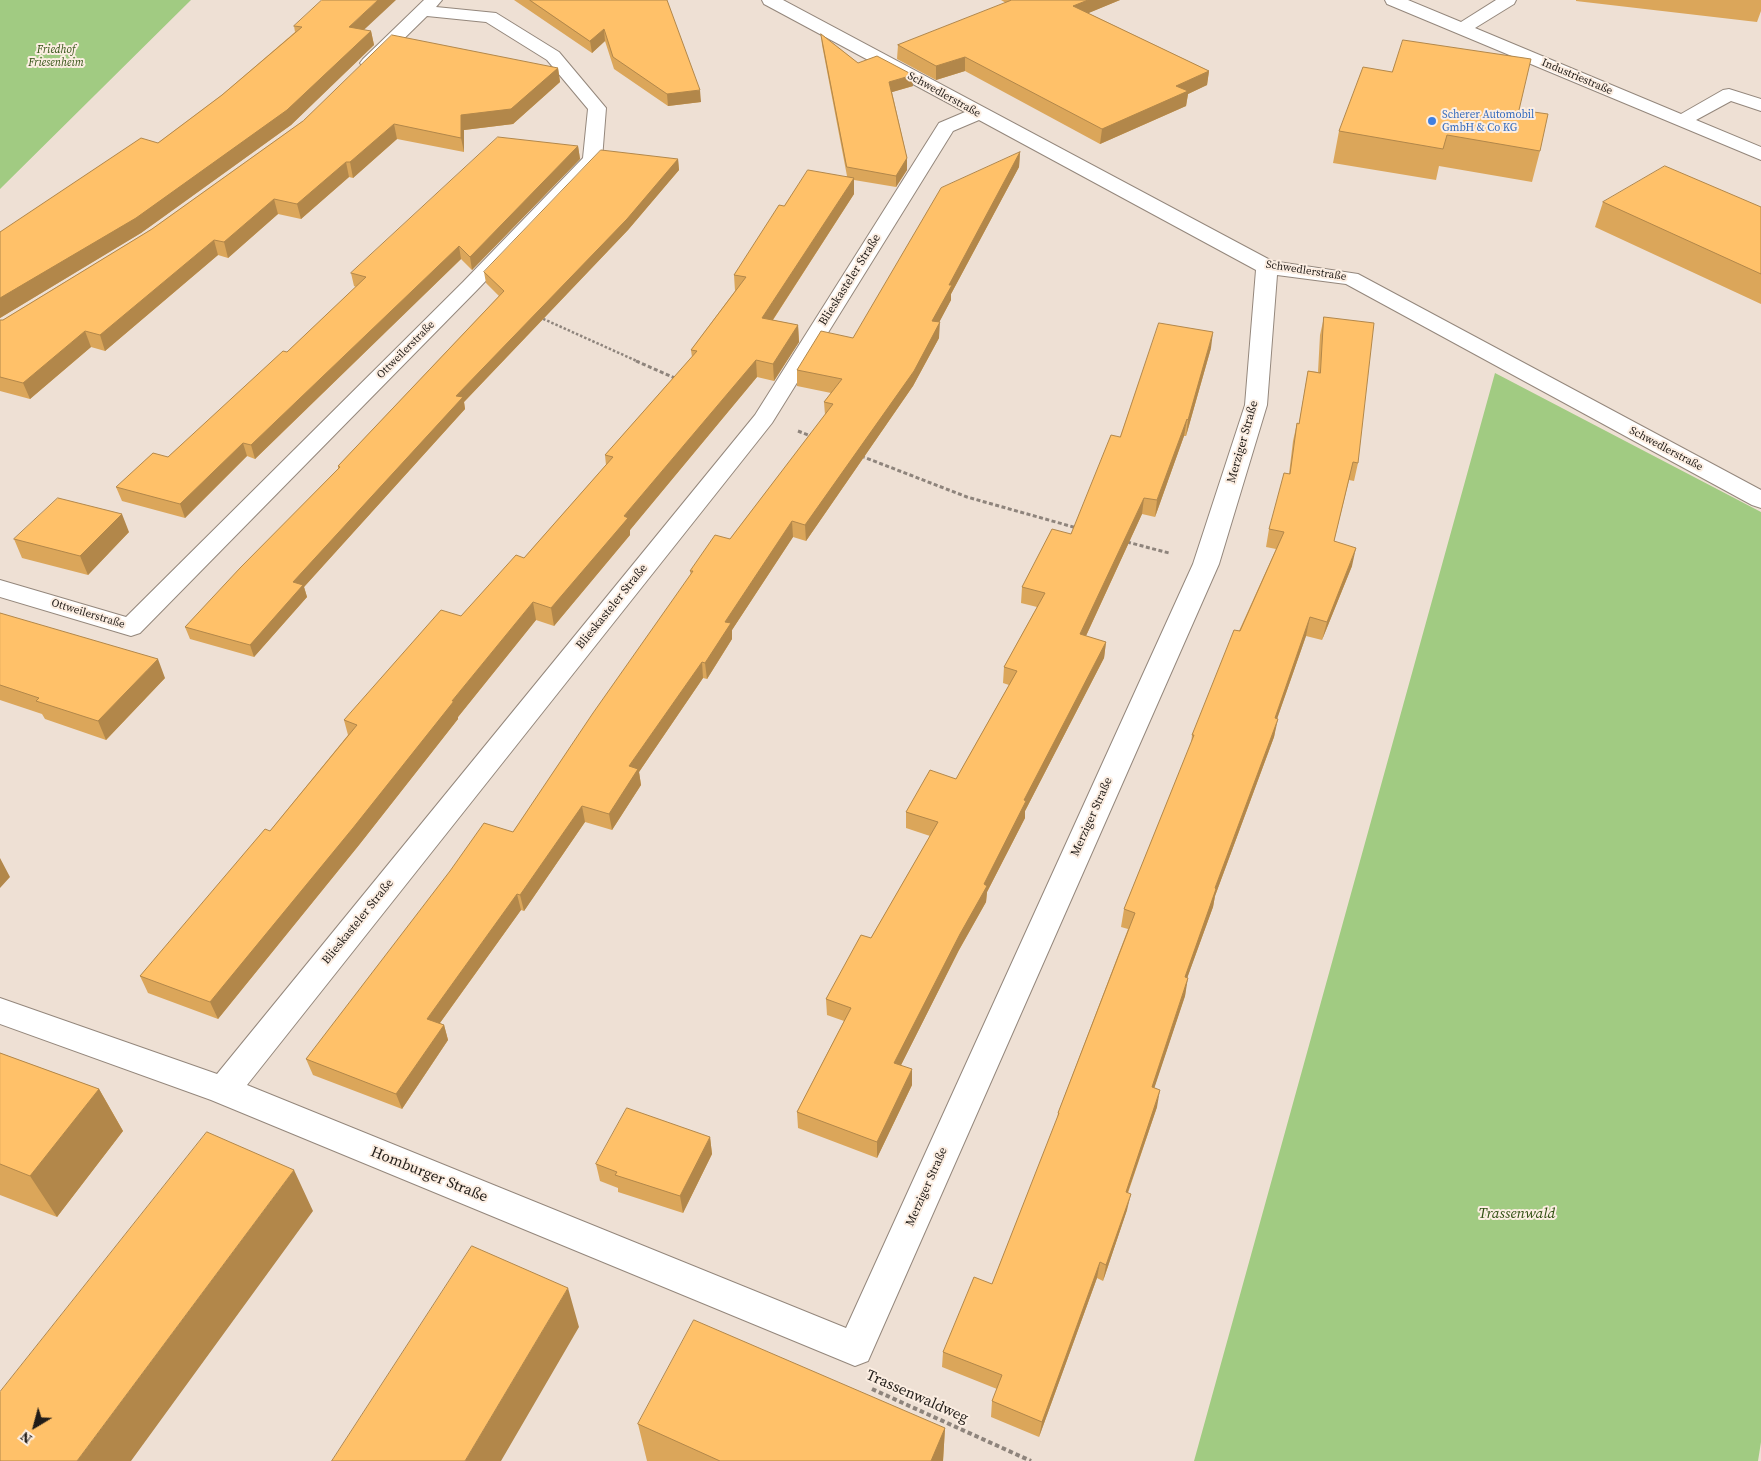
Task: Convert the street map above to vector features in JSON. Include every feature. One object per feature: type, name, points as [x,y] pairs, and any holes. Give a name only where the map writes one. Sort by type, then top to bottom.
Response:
[{"type":"street","name":"Schwedlerstraße","points":[[770,0],[1267,267],[1351,278],[1761,500]]},
{"type":"street","name":"Industriestraße","points":[[1393,0],[1761,154]]},
{"type":"street","points":[[1462,29],[1508,0]]},
{"type":"street","points":[[354,77],[429,6]]},
{"type":"street","name":"Ottweilerstraße","points":[[0,588],[131,627],[470,286],[592,159],[597,108],[553,56],[490,17],[429,6]]},
{"type":"street","points":[[1681,120],[1729,94],[1761,105]]},
{"type":"street","name":"Blieskasteler Straße","points":[[223,1090],[764,418],[946,127],[978,113]]},
{"type":"street","name":"Merziger Straße","points":[[855,1349],[1206,564],[1256,405],[1267,267]]},
{"type":"street","name":"Homburger Straße","points":[[0,1010],[223,1090],[855,1349]]},
{"type":"path","points":[[532,314],[683,382]]},
{"type":"path","points":[[764,418],[819,439]]},
{"type":"path","points":[[856,454],[967,497],[1081,529]]},
{"type":"path","points":[[1120,540],[1206,564]]},
{"type":"path","name":"Trassenwaldweg","points":[[865,1386],[1031,1461]]},
{"type":"green space","name":"Friedhof Friesenheim","points":[[0,0],[191,0],[0,189]]},
{"type":"green space","name":"Trassenwald","points":[[1495,373],[1761,512],[1761,1442],[1758,1461],[1194,1461]]},
{"type":"building","points":[[322,0],[378,0],[349,27],[371,31],[287,110],[136,218],[0,298],[0,232],[141,138],[158,143],[222,95],[302,27],[294,26]]},
{"type":"building","points":[[530,0],[667,0],[700,90],[667,94],[613,57],[604,29],[590,41]]},
{"type":"building","points":[[1012,0],[1088,0],[1073,6],[1209,71],[1176,86],[1188,91],[1102,129],[965,57],[936,66],[898,45]]},
{"type":"building","points":[[821,34],[858,63],[877,56],[913,75],[889,82],[907,158],[896,176],[847,167]]},
{"type":"building","points":[[392,35],[558,68],[511,109],[461,115],[461,138],[394,124],[297,204],[274,199],[224,242],[214,240],[100,335],[85,331],[23,383],[0,377],[0,320],[3,320],[152,229],[303,121]]},
{"type":"building","name":"Scherer Automobil GmbH & Co KG","points":[[1403,40],[1531,59],[1519,110],[1548,114],[1540,151],[1447,135],[1443,149],[1339,131],[1363,67],[1392,72]]},
{"type":"building","points":[[498,137],[578,146],[470,257],[459,246],[251,445],[243,443],[180,504],[116,487],[153,453],[168,457],[283,351],[287,352],[366,277],[351,273]]},
{"type":"building","points":[[601,150],[678,159],[627,219],[456,396],[463,397],[293,582],[303,585],[250,645],[185,627],[240,568],[340,467],[338,466],[504,291],[484,272]]},
{"type":"building","points":[[1020,152],[949,285],[952,285],[932,321],[940,322],[914,371],[805,525],[792,521],[725,622],[731,623],[705,663],[702,662],[629,766],[638,769],[609,814],[582,806],[520,895],[517,894],[427,1019],[444,1025],[396,1094],[306,1059],[450,871],[484,823],[513,832],[593,713],[693,571],[690,571],[715,535],[730,539],[833,404],[824,402],[842,379],[797,370],[821,331],[853,338],[941,188]]},
{"type":"building","points":[[1665,166],[1761,207],[1761,274],[1603,202]]},
{"type":"building","points":[[808,170],[854,178],[762,318],[798,325],[773,364],[756,360],[624,516],[628,518],[551,608],[533,602],[452,701],[454,701],[353,828],[210,1002],[140,976],[265,829],[270,831],[357,725],[344,720],[441,610],[461,616],[516,555],[524,558],[613,457],[605,455],[697,351],[691,350],[746,277],[734,275],[779,205],[784,206]]},
{"type":"building","points":[[1324,317],[1374,323],[1358,463],[1353,462],[1334,541],[1356,548],[1327,622],[1310,617],[1275,718],[1278,719],[1215,888],[1185,977],[1188,978],[1152,1087],[1160,1090],[1126,1192],[1131,1194],[1106,1265],[1100,1262],[1042,1422],[992,1401],[1002,1375],[943,1352],[974,1277],[992,1284],[1135,913],[1124,909],[1234,630],[1240,631],[1284,532],[1269,529],[1284,473],[1290,474],[1297,423],[1299,424],[1308,371],[1320,373]]},
{"type":"building","points":[[1159,323],[1213,332],[1188,420],[1157,500],[1144,498],[1080,634],[1106,642],[1024,800],[1026,801],[984,884],[987,886],[960,934],[894,1063],[912,1069],[877,1142],[797,1112],[851,1008],[826,999],[861,935],[871,938],[938,822],[906,812],[930,770],[956,779],[1017,671],[1004,667],[1045,593],[1022,587],[1052,529],[1071,534],[1111,435],[1120,437]]},
{"type":"building","points":[[58,498],[122,514],[80,556],[14,539]]},
{"type":"building","points":[[0,613],[158,659],[98,721],[36,701],[39,698],[0,685]]},
{"type":"building","points":[[0,1053],[99,1089],[30,1176],[0,1164]]},
{"type":"building","points":[[627,1108],[710,1137],[680,1196],[615,1175],[617,1172],[596,1164]]},
{"type":"building","points":[[207,1132],[294,1170],[77,1461],[0,1461],[0,1392]]},
{"type":"building","points":[[472,1246],[568,1288],[465,1461],[332,1461]]},
{"type":"building","points":[[694,1320],[945,1428],[931,1461],[720,1461],[638,1424]]},
{"type":"place","name":"Scherer Automobil GmbH & Co KG","points":[[1432,121]]}]
